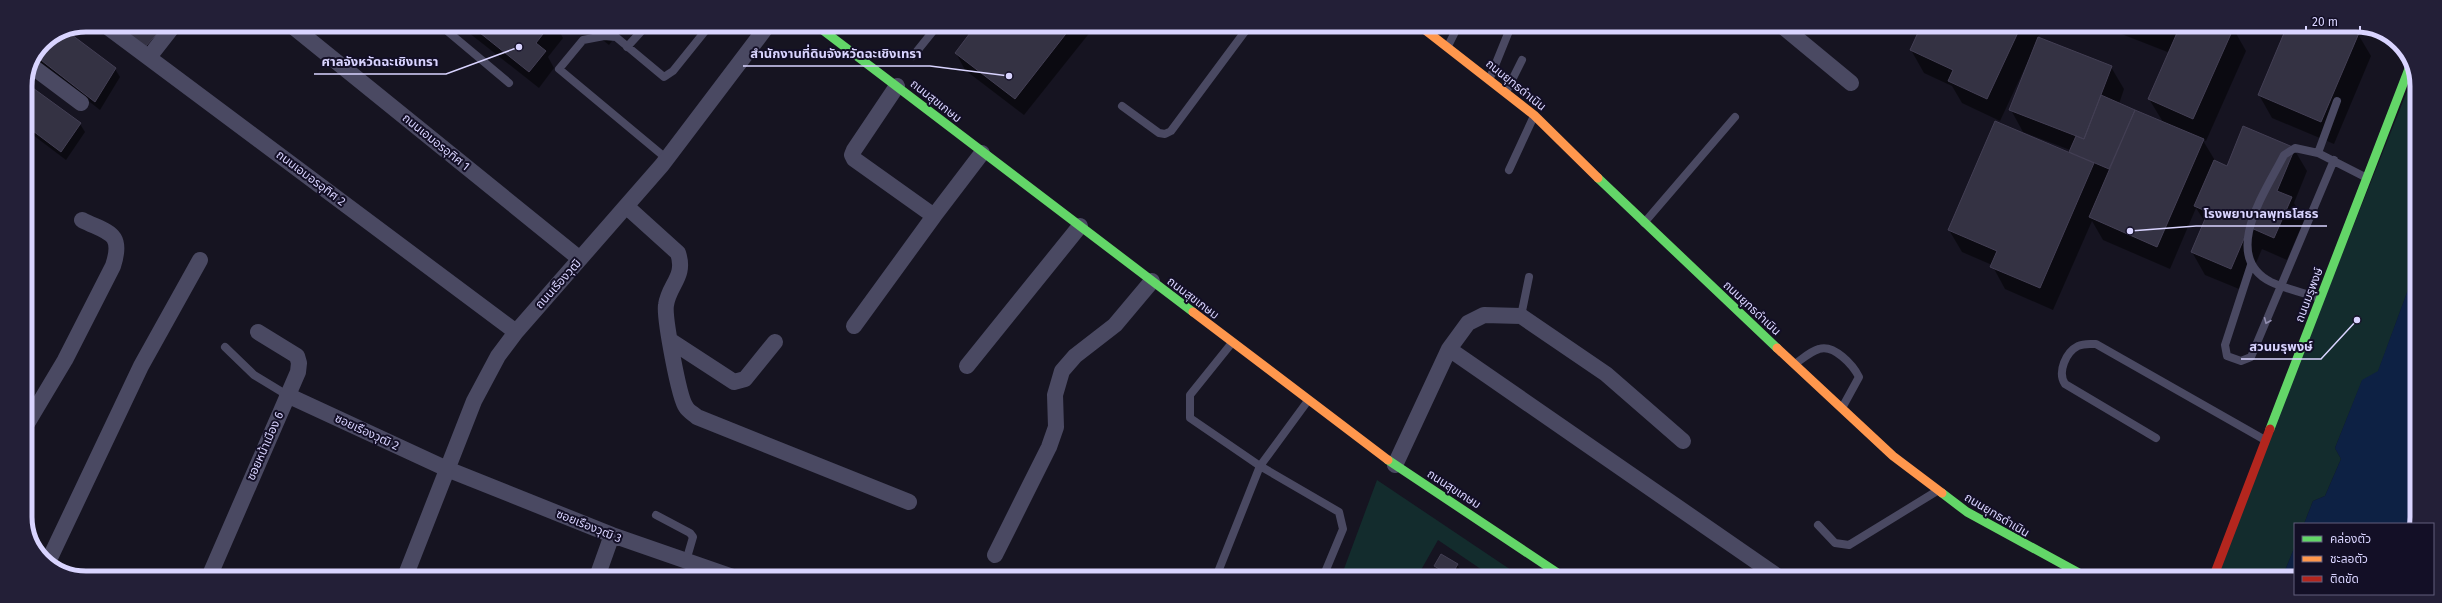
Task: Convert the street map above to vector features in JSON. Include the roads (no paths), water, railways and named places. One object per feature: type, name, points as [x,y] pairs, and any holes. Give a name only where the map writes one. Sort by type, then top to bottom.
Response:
[{"type":"street","name":"ถนนเอมอรอุทิศ 2","points":[[115,32],[516,332]]},
{"type":"street","points":[[149,57],[169,32]]},
{"type":"street","name":"ถนนเอมอรอุทิศ 1","points":[[301,32],[580,259]]},
{"type":"street","name":"ถนนเรืองวุฒิ","points":[[407,571],[474,401],[498,356],[516,332],[667,159],[763,32]]},
{"type":"street","name":"ถนนสุขเกษม","points":[[825,32],[1308,401],[1395,465],[1554,571]]},
{"type":"street","name":"ถนนยุทธดำเนิน","points":[[1428,32],[1534,115],[1643,223],[1893,456],[1938,491],[1986,524],[2075,571]]},
{"type":"street","points":[[1789,32],[1851,83]]},
{"type":"street","points":[[35,68],[81,103]]},
{"type":"street","name":"ถนนมรุพงษ์","points":[[2216,571],[2408,71]]},
{"type":"street","points":[[897,86],[852,154],[854,159],[934,216]]},
{"type":"street","points":[[854,326],[982,153]]},
{"type":"street","points":[[626,206],[678,253],[681,270],[666,305],[678,388],[686,407],[698,417],[909,502]]},
{"type":"street","points":[[32,415],[65,360],[114,266],[118,252],[118,245],[113,236],[82,220]]},
{"type":"street","points":[[967,366],[1080,226]]},
{"type":"street","points":[[50,557],[141,366],[200,260]]},
{"type":"street","points":[[995,555],[1049,447],[1056,427],[1055,395],[1062,371],[1075,356],[1115,325],[1152,281]]},
{"type":"street","points":[[1395,465],[1449,349],[1468,323],[1484,315],[1521,316],[1606,374],[1682,441]]},
{"type":"street","name":"ซอยหน้าเมือง 6","points":[[212,571],[298,372],[299,364],[297,356],[258,332]]},
{"type":"street","points":[[671,341],[734,382],[745,379],[775,342]]},
{"type":"street","points":[[1449,349],[1770,571]]},
{"type":"street","name":"ซอยเรืองวุฒิ 2","points":[[287,395],[447,469]]},
{"type":"street","name":"ซอยเรืองวุฒิ 3","points":[[447,469],[612,535],[715,571]]},
{"type":"street","points":[[599,571],[612,535]]},
{"type":"lane","points":[[448,32],[509,83]]},
{"type":"lane","points":[[627,47],[641,32]]},
{"type":"lane","points":[[667,159],[559,69],[583,40],[604,36],[616,37],[664,77],[673,71],[704,32]]},
{"type":"lane","points":[[914,56],[933,32]]},
{"type":"lane","points":[[1122,106],[1160,133],[1165,134],[1171,131],[1245,32]]},
{"type":"lane","points":[[1448,46],[1455,32]]},
{"type":"lane","points":[[1490,79],[1509,32]]},
{"type":"lane","points":[[1506,92],[1522,60]]},
{"type":"lane","points":[[2318,153],[2337,101]]},
{"type":"lane","points":[[1509,170],[1534,115]]},
{"type":"lane","points":[[1643,223],[1735,117]]},
{"type":"lane","points":[[2321,298],[2270,281],[2251,265],[2246,250],[2249,227],[2284,155],[2295,148],[2318,153],[2367,178]]},
{"type":"lane","points":[[2251,265],[2225,345],[2227,356],[2241,361],[2251,357],[2334,160]]},
{"type":"lane","points":[[1521,316],[1529,278]]},
{"type":"lane","points":[[1232,343],[1190,395],[1190,418],[1260,466],[1339,512],[1342,518],[1343,528],[1325,571]]},
{"type":"lane","points":[[2156,438],[2065,384],[2062,376],[2064,364],[2074,348],[2087,343],[2096,344],[2267,441]]},
{"type":"lane","points":[[225,347],[254,375],[287,395]]},
{"type":"lane","points":[[1795,365],[1818,349],[1825,348],[1831,349],[1854,367],[1859,377],[1842,408]]},
{"type":"lane","points":[[1218,571],[1260,466],[1308,401]]},
{"type":"lane","points":[[1818,525],[1835,544],[1850,545],[1938,491]]},
{"type":"lane","points":[[656,514],[690,533],[692,538],[686,561]]},
{"type":"water","points":[[2410,284],[2409,523],[2304,523],[2313,501],[2325,496],[2341,459],[2335,448],[2362,380],[2378,371]]},
{"type":"water","points":[[2294,548],[2294,571],[2285,571]]},
{"type":"place","name":"ศาลจังหวัดฉะเชิงเทรา","points":[[519,47]]},
{"type":"place","name":"สำนักงานที่ดินจังหวัดฉะเชิงเทรา","points":[[1009,76]]},
{"type":"place","name":"โรงพยาบาลพุทธโสธร","points":[[2130,231]]},
{"type":"place","name":"สวนมรุพงษ์","points":[[2357,320]]}]
